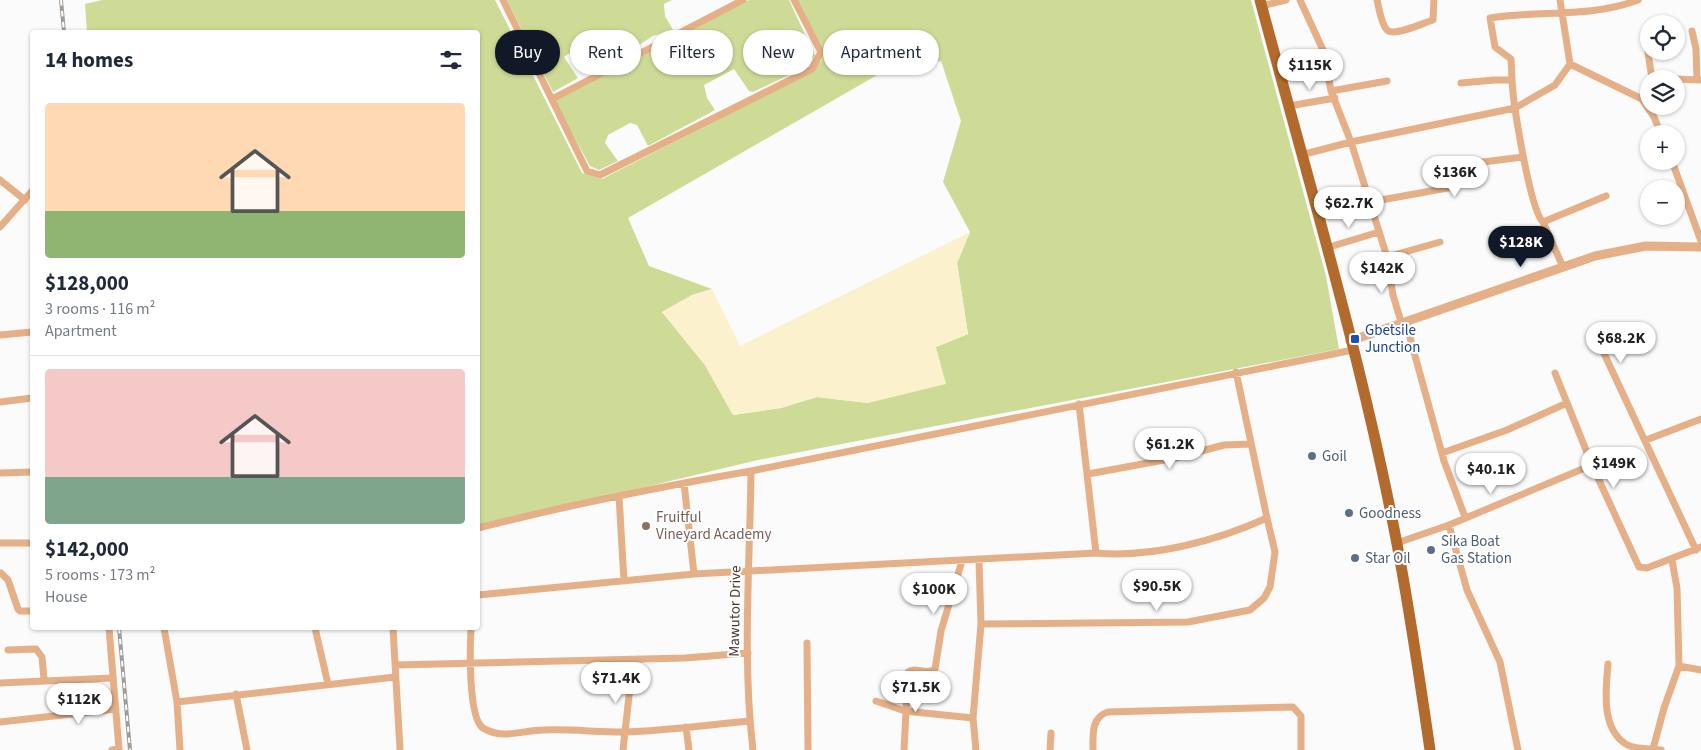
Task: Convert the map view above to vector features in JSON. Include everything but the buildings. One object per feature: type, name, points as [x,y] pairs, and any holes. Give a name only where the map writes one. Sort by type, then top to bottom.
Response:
[{"type":"highway","points":[[1261,3],[1352,346],[1397,543],[1430,750]]},
{"type":"street","points":[[503,0],[587,171],[600,175],[812,69],[821,52],[794,0]]},
{"type":"street","points":[[552,99],[743,0]]},
{"type":"street","points":[[1261,3],[1286,0]]},
{"type":"street","points":[[1300,0],[1323,50],[1331,90],[1351,142],[1387,257],[1393,295],[1404,324],[1442,453],[1465,517]]},
{"type":"street","points":[[1377,0],[1386,28],[1389,32],[1396,33],[1434,19],[1434,0]]},
{"type":"street","points":[[1301,155],[1351,142],[1515,108],[1544,94],[1555,85],[1570,64],[1564,13],[1560,0]]},
{"type":"street","points":[[1563,267],[1543,222],[1536,211],[1523,157],[1515,108],[1511,59],[1495,46],[1490,18],[1608,8],[1638,0]]},
{"type":"street","points":[[1685,79],[1699,80],[1692,31]]},
{"type":"street","points":[[1570,64],[1640,98]]},
{"type":"street","points":[[1461,83],[1512,80]]},
{"type":"street","points":[[1331,90],[1387,81]]},
{"type":"street","points":[[1289,106],[1335,98]]},
{"type":"street","points":[[1370,202],[1453,187],[1460,178],[1458,169],[1467,164],[1523,157]]},
{"type":"street","points":[[1675,170],[1701,241]]},
{"type":"street","points":[[0,180],[24,200]]},
{"type":"street","points":[[0,227],[30,194]]},
{"type":"street","points":[[1543,222],[1606,196]]},
{"type":"street","points":[[1326,248],[1379,232]]},
{"type":"street","points":[[1387,257],[1440,242]]},
{"type":"street","points":[[480,527],[548,510],[684,483],[751,472],[1236,372],[1352,346],[1404,324],[1595,256],[1646,246],[1701,248]]},
{"type":"street","points":[[0,335],[30,332]]},
{"type":"street","points":[[1555,373],[1592,465],[1639,567],[1648,568],[1698,548],[1601,347]]},
{"type":"street","points":[[981,624],[1188,622],[1250,610],[1264,598],[1270,587],[1276,552],[1250,444],[1236,372]]},
{"type":"street","points":[[0,402],[30,398]]},
{"type":"street","points":[[1442,453],[1507,430],[1567,403]]},
{"type":"street","points":[[1079,404],[1096,553]]},
{"type":"street","points":[[1646,440],[1701,419]]},
{"type":"street","points":[[1088,474],[1116,470],[1224,446],[1250,444]]},
{"type":"street","points":[[1397,543],[1449,525],[1592,465]]},
{"type":"street","points":[[0,473],[30,472]]},
{"type":"street","name":"Mawutor Drive","points":[[751,472],[748,653],[749,722],[753,750]]},
{"type":"street","points":[[684,483],[694,574]]},
{"type":"street","points":[[619,496],[624,580]]},
{"type":"street","points":[[480,595],[694,574],[1132,552],[1186,545],[1237,532],[1267,518]]},
{"type":"street","points":[[1449,525],[1468,590],[1500,662],[1518,750]]},
{"type":"street","points":[[0,542],[30,543]]},
{"type":"street","points":[[976,750],[973,718],[981,624],[979,560]]},
{"type":"street","points":[[1653,749],[1666,700],[1679,666],[1677,588],[1672,560]]},
{"type":"street","points":[[904,750],[908,672],[914,669],[928,672],[935,669],[940,631],[962,561]]},
{"type":"street","points":[[0,572],[8,580],[18,609],[30,612]]},
{"type":"street","points":[[110,630],[117,750]]},
{"type":"street","points":[[164,630],[177,702],[180,750]]},
{"type":"street","points":[[316,630],[328,684]]},
{"type":"street","points":[[393,630],[400,750]]},
{"type":"street","points":[[471,630],[470,664],[473,698],[478,720],[482,728],[501,733],[515,734],[544,730],[624,732],[749,722]]},
{"type":"street","points":[[807,643],[808,750]]},
{"type":"street","points":[[8,650],[36,649],[42,657],[44,679]]},
{"type":"street","points":[[395,665],[633,660],[748,653]]},
{"type":"street","points":[[623,750],[633,660]]},
{"type":"street","points":[[1608,664],[1607,709],[1616,733],[1622,742],[1630,748],[1661,750]]},
{"type":"street","points":[[1679,666],[1701,670]]},
{"type":"street","points":[[177,702],[395,677]]},
{"type":"street","points":[[0,683],[44,679],[114,678]]},
{"type":"street","points":[[236,694],[246,750]]},
{"type":"street","points":[[876,702],[905,711],[973,718]]},
{"type":"street","points":[[1093,750],[1094,730],[1097,719],[1101,714],[1108,712],[1293,707],[1300,716],[1301,750]]},
{"type":"street","points":[[0,722],[116,709]]},
{"type":"street","points":[[686,727],[689,750]]},
{"type":"street","points":[[1050,750],[1051,733]]},
{"type":"green space","points":[[102,0],[495,0],[510,30],[495,30],[495,75],[533,75],[582,173],[602,179],[805,75],[813,75],[813,70],[822,60],[822,46],[797,0],[1251,0],[1326,276],[1339,349],[758,460],[480,527],[480,30],[87,30],[85,4]],"holes":[[[823,30],[939,30],[939,61],[941,61],[961,121],[943,182],[970,232],[957,263],[968,334],[936,347],[868,403],[817,397],[781,408],[733,415],[705,365],[662,312],[692,295],[712,289],[649,266],[628,218],[877,75],[823,75]]]},
{"type":"green space","points":[[507,0],[672,0],[664,4],[665,16],[673,30],[651,30],[651,37],[641,44],[641,30],[570,30],[570,53],[564,57],[570,66],[570,75],[576,75],[578,78],[553,92],[544,75],[560,75],[560,30],[522,30]]},
{"type":"green space","points":[[749,0],[789,0],[803,30],[743,30],[743,75],[789,75],[753,92],[749,91],[733,70],[733,30],[691,30]]},
{"type":"green space","points":[[651,50],[651,75],[723,75],[704,85],[707,98],[715,110],[648,146],[637,125],[630,123],[608,135],[605,143],[618,161],[599,170],[590,166],[555,102],[558,98],[603,75],[641,75],[641,55]]},
{"type":"sand","points":[[970,232],[957,263],[968,334],[936,347],[946,384],[868,403],[817,397],[781,408],[733,415],[705,365],[662,312],[692,295],[712,289],[740,346]]},
{"type":"railway","points":[[61,0],[64,30]]},
{"type":"railway","points":[[119,630],[130,750]]},
{"type":"place","name":"Gbetsile Junction","points":[[1355,339]]},
{"type":"place","name":"Goil","points":[[1312,456]]},
{"type":"place","name":"Goodness","points":[[1349,513]]},
{"type":"place","name":"Fruitful Vineyard Academy","points":[[646,526]]},
{"type":"place","name":"Sika Boat Gas Station","points":[[1431,550]]},
{"type":"place","name":"Star Oil","points":[[1355,558]]}]
